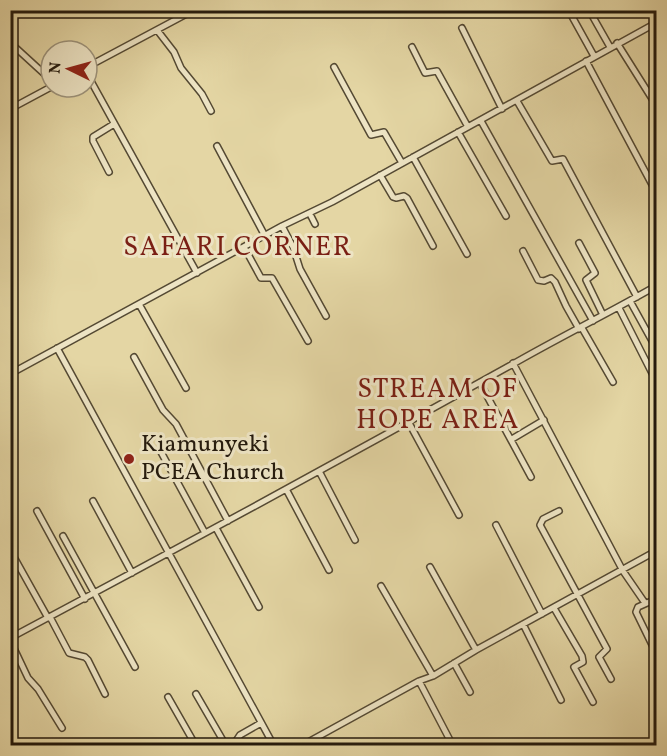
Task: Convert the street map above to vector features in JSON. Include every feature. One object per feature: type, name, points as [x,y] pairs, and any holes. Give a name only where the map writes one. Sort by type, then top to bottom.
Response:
[{"type":"street","points":[[99,61],[194,10]]},
{"type":"street","points":[[589,10],[610,47]]},
{"type":"street","points":[[569,11],[594,56]]},
{"type":"street","points":[[10,374],[481,121],[657,22]]},
{"type":"street","points":[[462,28],[502,109]]},
{"type":"street","points":[[157,30],[174,52],[181,68],[202,94],[211,111]]},
{"type":"street","points":[[617,43],[657,105]]},
{"type":"street","points":[[412,46],[425,73],[437,70],[468,127]]},
{"type":"street","points":[[16,48],[39,69]]},
{"type":"street","points":[[586,62],[657,192]]},
{"type":"street","points":[[334,67],[371,135],[384,132],[402,163]]},
{"type":"street","points":[[10,110],[39,94]]},
{"type":"street","points":[[99,96],[197,273]]},
{"type":"street","points":[[517,101],[552,161],[563,159],[637,297]]},
{"type":"street","points":[[481,121],[593,321]]},
{"type":"street","points":[[109,172],[93,137],[114,124]]},
{"type":"street","points":[[458,132],[506,216]]},
{"type":"street","points":[[217,146],[265,236]]},
{"type":"street","points":[[412,157],[467,254]]},
{"type":"street","points":[[380,175],[393,197],[407,198],[433,246]]},
{"type":"street","points":[[309,214],[315,224]]},
{"type":"street","points":[[282,226],[293,247],[300,269],[326,316]]},
{"type":"street","points":[[579,243],[595,273],[586,280],[603,315]]},
{"type":"street","points":[[244,247],[261,278],[272,278],[308,341]]},
{"type":"street","points":[[523,250],[538,280],[551,278],[555,282],[566,306],[613,382]]},
{"type":"street","points":[[62,728],[38,689],[28,678],[10,639],[657,286]]},
{"type":"street","points":[[630,301],[657,348]]},
{"type":"street","points":[[139,304],[186,388]]},
{"type":"street","points":[[619,308],[657,381]]},
{"type":"street","points":[[57,348],[274,746]]},
{"type":"street","points":[[134,357],[163,410],[176,424],[228,521]]},
{"type":"street","points":[[513,363],[623,571],[645,603]]},
{"type":"street","points":[[480,383],[531,477]]},
{"type":"street","points":[[512,439],[544,420]]},
{"type":"street","points":[[409,423],[459,515]]},
{"type":"street","points":[[161,452],[205,533]]},
{"type":"street","points":[[320,471],[355,540]]},
{"type":"street","points":[[286,489],[329,570]]},
{"type":"street","points":[[93,501],[132,573]]},
{"type":"street","points":[[37,511],[85,599]]},
{"type":"street","points":[[559,512],[543,519],[540,525],[607,649],[598,657],[611,679]]},
{"type":"street","points":[[496,525],[542,614]]},
{"type":"street","points":[[216,528],[259,607]]},
{"type":"street","points":[[63,536],[135,666]]},
{"type":"street","points":[[10,550],[69,653],[85,657],[105,694]]},
{"type":"street","points":[[301,746],[419,681],[433,676],[657,551]]},
{"type":"street","points":[[430,567],[476,650]]},
{"type":"street","points":[[381,586],[433,676]]},
{"type":"street","points":[[657,599],[636,609],[636,614],[657,653]]},
{"type":"street","points":[[554,608],[582,656],[584,662],[574,667],[593,702]]},
{"type":"street","points":[[523,624],[561,700]]},
{"type":"street","points":[[454,663],[470,692]]},
{"type":"street","points":[[419,681],[453,746]]},
{"type":"street","points":[[196,694],[225,744],[238,743],[240,735],[261,723]]},
{"type":"street","points":[[168,698],[196,746]]},
{"type":"place","name":"Kiamunyeki PCEA Church","points":[[129,459]]},
{"type":"district","name":"SAFARI CORNER","points":[[238,248]]},
{"type":"district","name":"STREAM OF HOPE AREA","points":[[438,406]]}]
